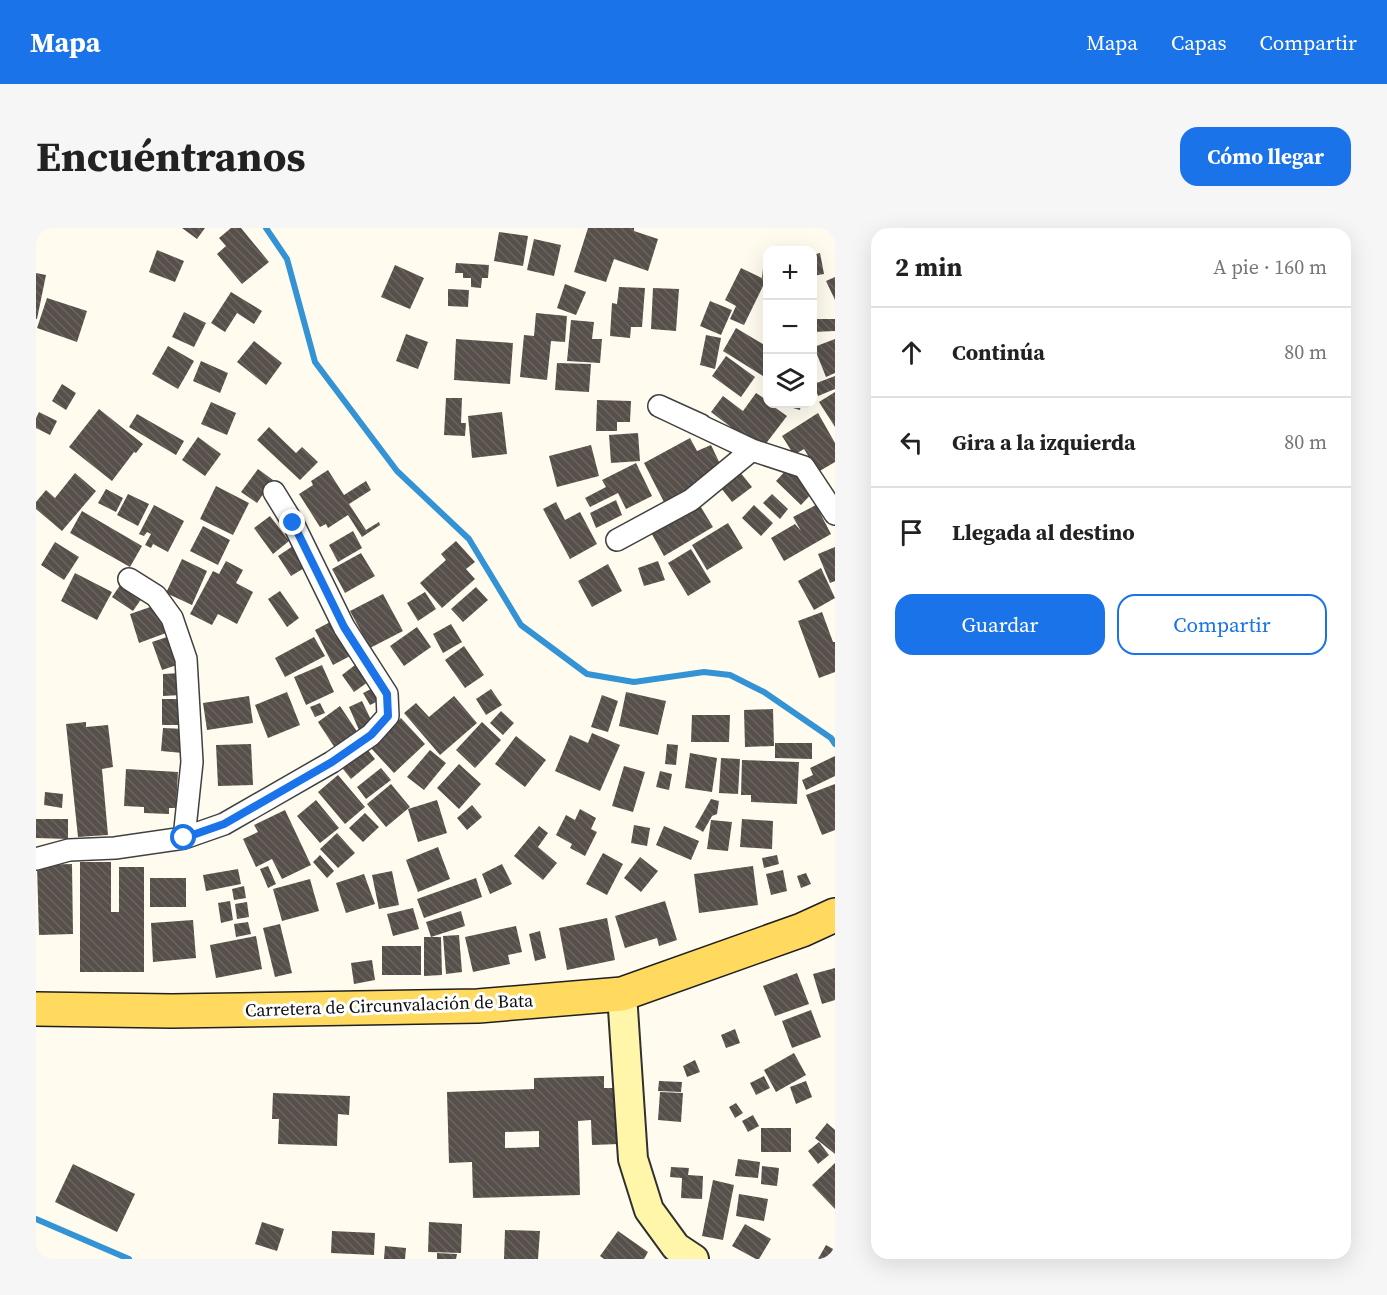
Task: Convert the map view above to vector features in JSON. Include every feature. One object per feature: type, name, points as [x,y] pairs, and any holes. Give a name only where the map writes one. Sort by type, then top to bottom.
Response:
[{"type":"main road","name":"Carretera de Circunvalación de Bata","points":[[36,1009],[172,1011],[478,1006],[622,994],[802,930],[835,915]]},
{"type":"street","points":[[701,425],[659,406],[752,450],[804,467],[835,514]]},
{"type":"street","points":[[617,540],[691,500],[752,450]]},
{"type":"street","points":[[36,859],[69,850],[115,848],[184,838],[224,824],[332,762],[371,735],[388,716],[387,694],[344,627],[293,523],[274,492]]},
{"type":"street","points":[[129,579],[156,596],[172,618],[186,659],[192,762],[184,838]]},
{"type":"street","points":[[622,994],[633,1159],[649,1210],[676,1247],[694,1259]]},
{"type":"building","points":[[182,228],[205,228],[197,239]]},
{"type":"building","points":[[231,228],[241,228],[269,262],[242,284],[217,254],[226,246],[219,238]]},
{"type":"building","points":[[588,228],[634,228],[634,231],[658,239],[648,271],[614,259],[606,282],[574,272]]},
{"type":"building","points":[[499,232],[528,236],[523,266],[494,261]]},
{"type":"building","points":[[534,239],[561,245],[554,276],[527,270]]},
{"type":"building","points":[[157,250],[184,261],[175,282],[149,272]]},
{"type":"building","points":[[820,253],[824,274],[817,275],[817,254]]},
{"type":"building","points":[[456,263],[489,265],[488,278],[482,278],[481,288],[471,287],[471,278],[463,278],[463,273],[455,273]]},
{"type":"building","points":[[395,265],[424,278],[410,309],[381,297]]},
{"type":"building","points":[[741,268],[763,279],[763,286],[744,325],[730,319],[736,306],[725,300]]},
{"type":"building","points":[[36,273],[46,275],[37,319],[36,319]]},
{"type":"building","points":[[835,277],[835,300],[826,281]]},
{"type":"building","points":[[565,284],[586,292],[576,315],[557,308]]},
{"type":"building","points":[[619,287],[645,288],[642,327],[631,327],[630,338],[610,336],[612,303],[617,304]]},
{"type":"building","points":[[653,288],[679,289],[676,331],[651,329]]},
{"type":"building","points":[[448,289],[469,290],[468,307],[448,306]]},
{"type":"building","points":[[231,292],[262,311],[254,324],[237,313],[225,332],[211,323]]},
{"type":"building","points":[[47,298],[87,311],[77,342],[37,328]]},
{"type":"building","points":[[710,301],[732,310],[721,335],[700,326]]},
{"type":"building","points":[[184,312],[206,323],[194,347],[172,337]]},
{"type":"building","points":[[536,313],[567,316],[565,342],[551,341],[547,380],[520,377],[524,335],[534,336]]},
{"type":"building","points":[[817,319],[835,319],[835,331],[817,332]]},
{"type":"building","points":[[571,320],[594,322],[592,339],[602,339],[600,363],[567,361]]},
{"type":"building","points":[[736,328],[763,344],[763,376],[723,351]]},
{"type":"building","points":[[406,334],[428,342],[418,369],[396,361]]},
{"type":"building","points":[[706,335],[721,338],[715,369],[700,365]]},
{"type":"building","points":[[456,339],[513,343],[510,384],[454,380]]},
{"type":"building","points":[[835,339],[835,373],[826,377],[817,354],[817,346]]},
{"type":"building","points":[[254,341],[282,363],[266,385],[237,362]]},
{"type":"building","points":[[168,346],[194,361],[178,389],[152,374]]},
{"type":"building","points":[[726,356],[755,377],[741,397],[712,376]]},
{"type":"building","points":[[201,361],[228,373],[220,393],[193,381]]},
{"type":"building","points":[[557,363],[591,364],[589,392],[555,390]]},
{"type":"building","points":[[835,376],[835,389],[818,396],[817,383]]},
{"type":"building","points":[[62,384],[76,393],[66,410],[52,401]]},
{"type":"building","points":[[835,392],[835,427],[819,402]]},
{"type":"building","points":[[756,393],[763,398],[763,408],[776,408],[787,416],[761,450],[711,412],[723,396],[743,411]]},
{"type":"building","points":[[446,398],[462,398],[461,423],[466,423],[465,436],[444,435]]},
{"type":"building","points":[[597,400],[631,401],[630,422],[617,422],[617,431],[596,431]]},
{"type":"building","points":[[211,402],[236,413],[227,435],[201,424]]},
{"type":"building","points":[[99,409],[143,444],[112,481],[69,447]]},
{"type":"building","points":[[39,412],[57,421],[50,435],[36,428],[36,418]]},
{"type":"building","points":[[502,412],[507,454],[472,458],[468,416]]},
{"type":"building","points":[[818,413],[835,443],[835,462],[818,472],[804,449],[794,455],[782,436]]},
{"type":"building","points":[[137,414],[184,441],[176,455],[129,427]]},
{"type":"building","points":[[269,427],[296,453],[302,447],[318,462],[300,480],[257,440]]},
{"type":"building","points":[[638,433],[640,461],[611,463],[609,435]]},
{"type":"building","points":[[198,437],[221,454],[205,476],[182,460]]},
{"type":"building","points":[[690,438],[697,451],[711,445],[721,466],[704,475],[708,482],[665,504],[644,463]]},
{"type":"building","points":[[591,445],[599,476],[557,487],[549,456]]},
{"type":"building","points":[[636,463],[652,496],[626,509],[618,493],[590,507],[585,498],[606,487],[602,480]]},
{"type":"building","points":[[789,467],[814,491],[801,505],[776,481]]},
{"type":"building","points":[[258,469],[273,480],[257,503],[241,492]]},
{"type":"building","points":[[328,470],[344,495],[366,481],[371,490],[349,504],[366,530],[379,522],[380,525],[362,537],[348,515],[328,528],[326,524],[320,527],[299,494],[313,485],[311,481]]},
{"type":"building","points":[[740,472],[752,487],[732,502],[721,488]]},
{"type":"building","points":[[75,473],[96,491],[62,531],[36,509],[36,502],[46,490],[55,498]]},
{"type":"building","points":[[216,486],[249,503],[233,535],[200,519]]},
{"type":"building","points":[[106,489],[123,498],[116,512],[98,503]]},
{"type":"building","points":[[128,494],[149,504],[138,526],[117,515]]},
{"type":"building","points":[[772,494],[788,509],[780,519],[763,503]]},
{"type":"building","points":[[696,499],[713,527],[664,556],[648,527]]},
{"type":"building","points":[[616,500],[622,515],[596,528],[590,513]]},
{"type":"building","points":[[556,502],[565,520],[580,512],[597,544],[570,559],[543,509]]},
{"type":"building","points":[[154,505],[184,521],[168,552],[153,544],[151,548],[145,545],[151,534],[147,532],[144,536],[139,534]]},
{"type":"building","points":[[754,505],[773,523],[761,536],[742,518]]},
{"type":"building","points":[[816,505],[831,534],[784,561],[771,538],[795,524],[801,531],[793,517]]},
{"type":"building","points":[[82,511],[142,546],[130,567],[70,533]]},
{"type":"building","points":[[270,516],[289,541],[273,554],[254,528]]},
{"type":"building","points":[[728,523],[743,548],[707,570],[692,545]]},
{"type":"building","points":[[203,526],[230,540],[218,565],[190,551]]},
{"type":"building","points":[[353,531],[362,548],[338,562],[329,545]]},
{"type":"building","points":[[456,541],[475,562],[466,569],[475,579],[442,608],[420,583],[446,560],[441,554]]},
{"type":"building","points":[[55,542],[79,557],[64,580],[41,565]]},
{"type":"building","points":[[293,546],[306,567],[291,576],[278,556]]},
{"type":"building","points":[[835,547],[835,581],[830,583],[818,554]]},
{"type":"building","points":[[691,549],[711,582],[688,596],[668,563]]},
{"type":"building","points":[[361,553],[375,576],[345,593],[332,569]]},
{"type":"building","points":[[182,559],[207,571],[192,605],[166,593]]},
{"type":"building","points":[[226,561],[243,570],[236,583],[253,592],[237,624],[218,614],[212,625],[190,614],[213,571],[219,574]]},
{"type":"building","points":[[658,561],[665,580],[644,586],[638,568]]},
{"type":"building","points":[[608,564],[622,591],[592,607],[578,581]]},
{"type":"building","points":[[821,568],[835,598],[814,610],[798,581]]},
{"type":"building","points":[[75,573],[112,592],[97,620],[61,601]]},
{"type":"building","points":[[123,581],[144,595],[133,611],[112,597]]},
{"type":"building","points":[[476,587],[488,600],[463,622],[451,609]]},
{"type":"building","points":[[280,591],[299,618],[287,627],[268,599]]},
{"type":"building","points":[[425,592],[436,609],[418,621],[407,603]]},
{"type":"building","points":[[383,594],[403,631],[370,648],[350,611]]},
{"type":"building","points":[[156,605],[166,633],[139,643],[130,614]]},
{"type":"building","points":[[822,612],[833,642],[835,642],[835,672],[819,678],[798,621]]},
{"type":"building","points":[[334,620],[352,655],[333,665],[315,630]]},
{"type":"building","points":[[451,624],[462,642],[443,653],[433,634]]},
{"type":"building","points":[[417,627],[431,647],[404,666],[390,646]]},
{"type":"building","points":[[173,635],[183,663],[162,670],[152,642]]},
{"type":"building","points":[[314,637],[325,656],[285,677],[275,658]]},
{"type":"building","points":[[464,646],[484,675],[465,688],[445,660]]},
{"type":"building","points":[[322,665],[334,692],[306,705],[294,677]]},
{"type":"building","points":[[355,665],[368,682],[354,692],[342,675]]},
{"type":"building","points":[[181,673],[181,695],[163,696],[163,674]]},
{"type":"building","points":[[371,689],[378,701],[370,705],[363,693]]},
{"type":"building","points":[[491,689],[502,705],[486,715],[476,699]]},
{"type":"building","points":[[287,692],[300,725],[268,738],[255,705]]},
{"type":"building","points":[[626,692],[666,701],[658,735],[619,726]]},
{"type":"building","points":[[602,695],[618,701],[608,732],[591,727]]},
{"type":"building","points":[[249,696],[253,723],[207,730],[203,703]]},
{"type":"building","points":[[454,696],[477,723],[440,755],[404,713],[416,703],[429,717]]},
{"type":"building","points":[[162,699],[184,699],[184,725],[162,725]]},
{"type":"building","points":[[362,701],[373,724],[359,730],[349,707]]},
{"type":"building","points":[[320,703],[325,713],[315,717],[310,707]]},
{"type":"building","points":[[340,706],[358,733],[335,748],[318,722]]},
{"type":"building","points":[[773,709],[774,746],[745,747],[744,710]]},
{"type":"building","points":[[501,711],[514,723],[503,735],[490,723]]},
{"type":"building","points":[[692,715],[730,715],[729,742],[691,742]]},
{"type":"building","points":[[401,718],[425,744],[394,773],[370,747]]},
{"type":"building","points":[[86,722],[86,727],[108,725],[113,767],[102,769],[108,835],[78,837],[66,724]]},
{"type":"building","points":[[482,722],[501,740],[475,768],[456,750]]},
{"type":"building","points":[[163,728],[185,729],[183,753],[161,751]]},
{"type":"building","points":[[592,733],[620,745],[600,791],[555,771],[570,735],[588,743]]},
{"type":"building","points":[[516,736],[546,760],[525,787],[495,764]]},
{"type":"building","points":[[775,743],[812,743],[812,759],[775,758]]},
{"type":"building","points":[[251,744],[253,785],[218,786],[216,745]]},
{"type":"building","points":[[363,744],[375,759],[351,779],[339,764]]},
{"type":"building","points":[[667,744],[678,745],[676,765],[665,764]]},
{"type":"building","points":[[430,750],[446,763],[424,790],[407,777]]},
{"type":"building","points":[[690,753],[717,758],[712,792],[685,788]]},
{"type":"building","points":[[835,756],[835,776],[806,790],[802,780],[813,775],[810,768]]},
{"type":"building","points":[[721,758],[740,759],[738,794],[719,793]]},
{"type":"building","points":[[742,760],[799,762],[797,804],[751,802],[751,795],[741,795]]},
{"type":"building","points":[[459,764],[481,784],[459,809],[437,788]]},
{"type":"building","points":[[624,766],[645,772],[633,812],[612,806]]},
{"type":"building","points":[[381,768],[391,780],[366,799],[357,787]]},
{"type":"building","points":[[126,769],[178,772],[176,808],[169,808],[169,814],[144,813],[144,807],[124,806]]},
{"type":"building","points":[[660,771],[672,774],[669,790],[656,787]]},
{"type":"building","points":[[338,775],[365,807],[345,824],[318,792]]},
{"type":"building","points":[[391,784],[410,807],[386,827],[367,804]]},
{"type":"building","points":[[835,784],[835,830],[822,835],[806,795]]},
{"type":"building","points":[[45,792],[63,794],[62,808],[44,805]]},
{"type":"building","points":[[711,799],[719,801],[717,814],[712,816],[703,832],[695,827]]},
{"type":"building","points":[[316,800],[339,828],[320,843],[297,816]]},
{"type":"building","points":[[437,800],[447,833],[418,842],[408,809]]},
{"type":"building","points":[[472,805],[482,817],[467,830],[457,818]]},
{"type":"building","points":[[580,809],[596,818],[591,829],[597,832],[585,856],[570,848],[572,844],[556,835],[566,815],[575,820]]},
{"type":"building","points":[[285,810],[311,865],[282,879],[272,859],[256,867],[243,839],[258,832],[254,825]]},
{"type":"building","points":[[365,813],[379,827],[363,842],[349,828]]},
{"type":"building","points":[[36,819],[68,819],[68,839],[36,838]]},
{"type":"building","points":[[742,819],[773,821],[772,849],[740,847]]},
{"type":"building","points":[[711,820],[732,822],[728,851],[707,849]]},
{"type":"building","points":[[634,825],[650,828],[647,846],[631,843]]},
{"type":"building","points":[[539,826],[548,833],[538,847],[557,863],[543,880],[514,856]]},
{"type":"building","points":[[664,826],[699,841],[691,860],[656,845]]},
{"type":"building","points":[[337,833],[355,853],[338,868],[320,849]]},
{"type":"building","points":[[438,847],[450,879],[418,892],[406,860]]},
{"type":"building","points":[[603,853],[623,864],[607,895],[586,884]]},
{"type":"building","points":[[320,855],[334,871],[327,878],[313,862]]},
{"type":"building","points":[[777,855],[779,864],[764,868],[762,858]]},
{"type":"building","points":[[640,857],[658,871],[641,892],[624,878]]},
{"type":"building","points":[[80,862],[111,862],[111,912],[119,912],[119,867],[144,867],[144,972],[80,972]]},
{"type":"building","points":[[72,864],[73,934],[39,935],[37,865]]},
{"type":"building","points":[[502,864],[512,884],[490,894],[482,874]]},
{"type":"building","points":[[268,866],[276,884],[268,888],[260,869]]},
{"type":"building","points":[[753,866],[758,905],[699,913],[694,874]]},
{"type":"building","points":[[238,869],[241,884],[206,891],[203,875]]},
{"type":"building","points":[[783,870],[787,891],[771,895],[766,874]]},
{"type":"building","points":[[392,871],[399,905],[379,909],[372,875]]},
{"type":"building","points":[[806,873],[811,884],[801,888],[797,876]]},
{"type":"building","points":[[364,874],[375,904],[346,913],[336,883]]},
{"type":"building","points":[[150,878],[186,878],[186,907],[150,907]]},
{"type":"building","points":[[476,878],[482,897],[424,918],[417,899]]},
{"type":"building","points":[[310,879],[319,911],[282,921],[273,889]]},
{"type":"building","points":[[244,886],[246,898],[234,900],[232,889]]},
{"type":"building","points":[[230,901],[233,920],[221,923],[218,903]]},
{"type":"building","points":[[665,901],[677,940],[659,946],[657,938],[625,948],[615,916]]},
{"type":"building","points":[[247,902],[249,917],[237,919],[235,904]]},
{"type":"building","points":[[413,908],[419,929],[393,936],[387,914]]},
{"type":"building","points":[[461,911],[465,926],[431,937],[426,922]]},
{"type":"building","points":[[607,918],[615,960],[567,970],[559,928]]},
{"type":"building","points":[[193,920],[196,958],[153,962],[151,923]]},
{"type":"building","points":[[248,922],[251,934],[236,937],[234,924]]},
{"type":"building","points":[[280,924],[292,973],[275,977],[263,928]]},
{"type":"building","points":[[516,926],[522,952],[508,955],[510,964],[473,972],[465,937]]},
{"type":"building","points":[[540,931],[546,958],[535,961],[529,934]]},
{"type":"building","points":[[459,935],[462,972],[446,974],[443,936]]},
{"type":"building","points":[[256,936],[262,969],[216,978],[210,945]]},
{"type":"building","points":[[424,937],[441,937],[442,975],[424,976]]},
{"type":"building","points":[[382,946],[421,946],[421,975],[382,975]]},
{"type":"building","points":[[372,960],[375,980],[354,984],[351,963]]},
{"type":"building","points":[[835,968],[835,1000],[822,1004],[813,974]]},
{"type":"building","points":[[797,973],[809,1004],[775,1016],[763,986]]},
{"type":"building","points":[[811,1010],[821,1037],[792,1048],[782,1021]]},
{"type":"building","points":[[735,1029],[740,1043],[726,1048],[721,1035]]},
{"type":"building","points":[[794,1053],[806,1075],[776,1092],[764,1070]]},
{"type":"building","points":[[695,1060],[700,1072],[687,1077],[683,1066]]},
{"type":"building","points":[[604,1076],[604,1088],[617,1088],[619,1144],[592,1145],[591,1120],[578,1121],[580,1195],[473,1198],[472,1162],[449,1163],[447,1092],[534,1089],[534,1078]],"holes":[[[539,1131],[539,1147],[505,1148],[505,1132]]]},
{"type":"building","points":[[764,1076],[770,1088],[756,1095],[750,1083]]},
{"type":"building","points":[[659,1081],[682,1082],[681,1092],[658,1091]]},
{"type":"building","points":[[806,1081],[812,1097],[796,1104],[790,1087]]},
{"type":"building","points":[[660,1092],[683,1093],[681,1122],[658,1120]]},
{"type":"building","points":[[273,1093],[350,1096],[349,1115],[338,1114],[337,1146],[278,1144],[279,1119],[272,1119]]},
{"type":"building","points":[[736,1103],[743,1113],[735,1118],[729,1107]]},
{"type":"building","points":[[753,1115],[759,1126],[748,1132],[742,1121]]},
{"type":"building","points":[[827,1123],[835,1130],[835,1154],[815,1138]]},
{"type":"building","points":[[761,1128],[791,1128],[791,1152],[761,1152]]},
{"type":"building","points":[[819,1142],[829,1155],[818,1164],[808,1151]]},
{"type":"building","points":[[738,1159],[760,1162],[758,1178],[735,1176]]},
{"type":"building","points":[[835,1163],[835,1209],[812,1185]]},
{"type":"building","points":[[73,1164],[135,1194],[117,1232],[55,1202]]},
{"type":"building","points":[[762,1166],[779,1168],[777,1186],[761,1184]]},
{"type":"building","points":[[671,1167],[689,1168],[688,1175],[703,1176],[702,1199],[681,1198],[682,1178],[670,1177]]},
{"type":"building","points":[[713,1180],[734,1185],[723,1240],[702,1236]]},
{"type":"building","points":[[739,1194],[768,1199],[764,1221],[736,1216]]},
{"type":"building","points":[[262,1222],[284,1229],[277,1251],[255,1244]]},
{"type":"building","points":[[429,1222],[462,1224],[461,1253],[428,1252]]},
{"type":"building","points":[[745,1224],[771,1239],[759,1259],[732,1246]]},
{"type":"building","points":[[505,1230],[540,1231],[538,1259],[504,1259]]},
{"type":"building","points":[[332,1231],[375,1233],[374,1255],[331,1253]]},
{"type":"building","points":[[618,1231],[648,1252],[644,1259],[604,1259],[600,1256]]},
{"type":"building","points":[[826,1245],[835,1250],[835,1259],[818,1259]]},
{"type":"building","points":[[385,1246],[406,1248],[405,1259],[384,1259]]},
{"type":"building","points":[[437,1253],[457,1254],[456,1259],[437,1259]]},
{"type":"waterway","points":[[266,228],[287,259],[315,362],[397,471],[469,539],[521,625],[587,674],[634,682],[704,672],[730,675],[764,692],[831,738],[835,744]]},
{"type":"waterway","points":[[36,1219],[129,1259]]},
{"type":"route","points":[[184,838],[224,824],[332,762],[371,735],[388,716],[387,694],[344,627],[293,523]]}]
